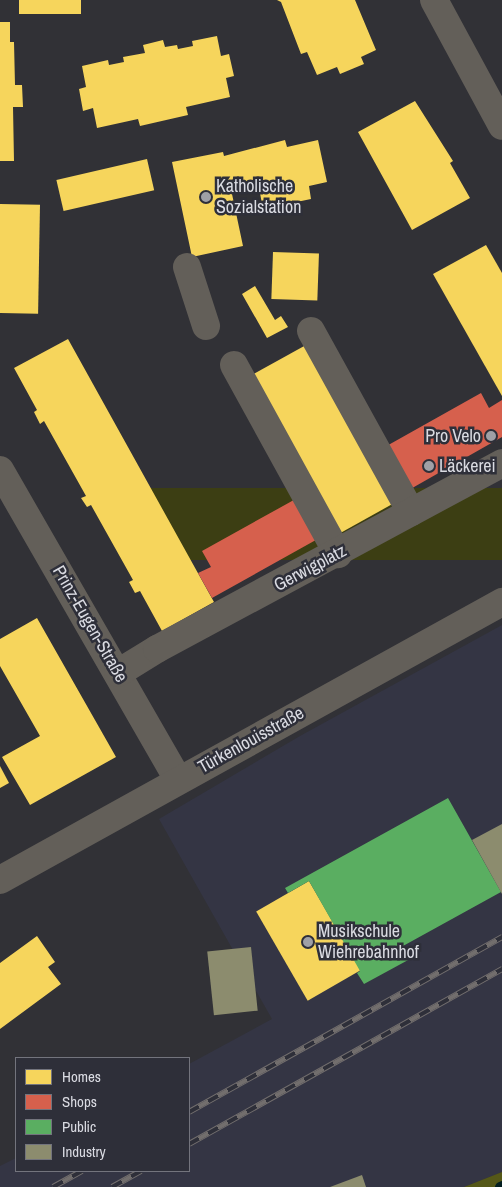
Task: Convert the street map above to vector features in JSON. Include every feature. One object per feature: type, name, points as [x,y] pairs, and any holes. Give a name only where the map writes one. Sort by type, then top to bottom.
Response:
[{"type":"street","points":[[434,0],[502,126]]},
{"type":"street","points":[[188,267],[206,326]]},
{"type":"street","points":[[311,331],[411,512]]},
{"type":"street","points":[[234,365],[338,554]]},
{"type":"street","name":"Gerwigplatz","points":[[118,674],[156,649],[338,554],[502,463]]},
{"type":"street","name":"Prinz-Eugen-Straße","points":[[0,470],[178,779]]},
{"type":"street","name":"Türkenlouisstraße","points":[[0,880],[178,779],[502,602]]},
{"type":"shaded area","points":[[125,488],[502,488],[502,560],[125,560]]},
{"type":"shaded area","points":[[502,625],[502,1172],[464,1187],[0,1187],[0,1166],[15,1158],[15,1172],[190,1172],[190,1063],[272,1019],[159,819],[300,736]]},
{"type":"shaded area","points":[[502,1172],[502,1187],[464,1187]]},
{"type":"building: Homes","points":[[19,0],[81,0],[81,14],[19,14]]},
{"type":"building: Homes","points":[[277,0],[355,0],[376,50],[361,57],[364,64],[340,74],[337,67],[317,75],[307,52],[301,54],[281,2]]},
{"type":"building: Homes","points":[[0,22],[10,22],[10,42],[14,42],[15,85],[22,85],[23,107],[13,107],[14,161],[0,161]]},
{"type":"building: Homes","points":[[217,36],[221,56],[229,54],[234,76],[226,78],[230,97],[186,107],[188,115],[140,126],[138,119],[97,128],[93,108],[83,111],[79,89],[86,87],[82,66],[108,60],[109,65],[124,62],[123,57],[145,53],[143,45],[163,40],[165,47],[177,45],[178,49],[193,46],[192,41]]},
{"type":"building: Homes","points":[[415,101],[453,161],[450,163],[470,198],[412,230],[358,132]]},
{"type":"building: Homes","name":"Katholische Sozialstation","points":[[285,140],[287,147],[318,140],[327,182],[309,186],[311,199],[263,209],[259,188],[232,194],[243,246],[192,257],[172,162],[223,152],[224,156]]},
{"type":"building: Homes","points":[[147,159],[154,190],[64,211],[56,180]]},
{"type":"building: Homes","points":[[0,204],[40,205],[38,314],[0,313]]},
{"type":"building: Homes","points":[[486,245],[502,273],[502,396],[433,274]]},
{"type":"building: Homes","points":[[273,252],[319,254],[317,301],[271,299]]},
{"type":"building: Homes","points":[[255,286],[275,320],[281,316],[288,327],[267,338],[242,294]]},
{"type":"building: Homes","points":[[68,339],[214,602],[162,631],[140,591],[135,593],[129,582],[133,580],[91,505],[87,507],[81,498],[86,496],[44,421],[40,424],[34,412],[37,410],[14,368]]},
{"type":"building: Homes","points":[[306,345],[394,503],[340,533],[253,375]]},
{"type":"building: Homes","points":[[37,618],[116,757],[30,805],[2,757],[40,736],[0,666],[0,639]]},
{"type":"building: Homes","points":[[0,766],[9,783],[0,788]]},
{"type":"building: Homes","name":"Musikschule Wiehrebahnhof","points":[[309,881],[361,970],[308,1001],[256,912]]},
{"type":"building: Homes","points":[[37,936],[55,962],[48,967],[61,984],[0,1029],[0,963]]},
{"type":"building: Shops","points":[[481,393],[489,408],[502,400],[502,437],[407,491],[383,448]]},
{"type":"building: Shops","points":[[301,496],[323,536],[212,598],[198,573],[211,567],[202,551]]},
{"type":"building: Public","points":[[448,798],[501,892],[403,946],[410,959],[364,984],[357,973],[360,971],[309,881],[288,893],[285,888]]},
{"type":"building: Industry","points":[[502,824],[502,894],[472,840]]},
{"type":"building: Industry","points":[[251,947],[258,1011],[214,1015],[207,952]]},
{"type":"building: Industry","points":[[362,1175],[366,1187],[330,1187]]},
{"type":"railway","points":[[190,1111],[502,937]]},
{"type":"railway","points":[[190,1143],[502,969]]},
{"type":"railway","points":[[53,1187],[80,1172]]},
{"type":"railway","points":[[112,1187],[139,1172]]},
{"type":"place","name":"Katholische Sozialstation","points":[[206,197]]},
{"type":"place","name":"Pro Velo","points":[[491,436]]},
{"type":"place","name":"Läckerei","points":[[429,466]]},
{"type":"place","name":"Musikschule Wiehrebahnhof","points":[[308,942]]}]
